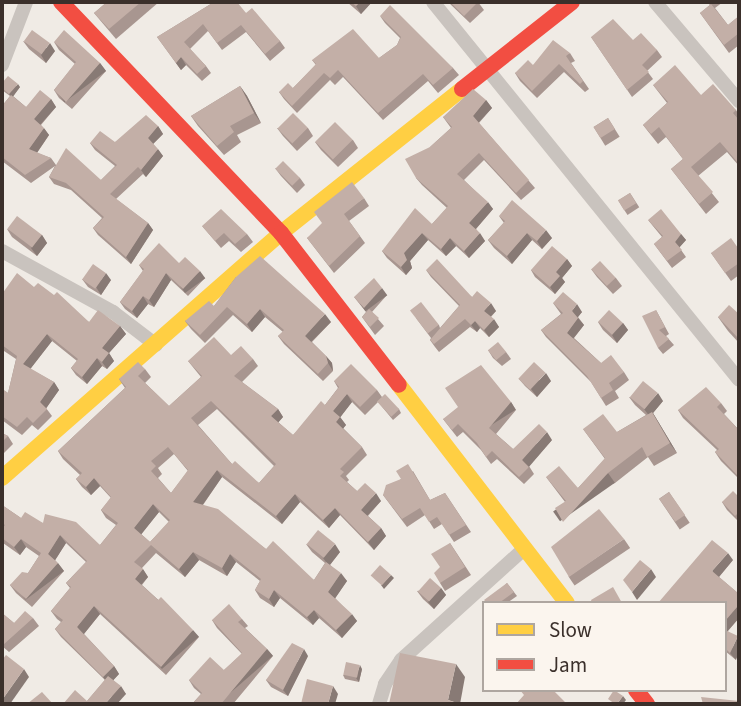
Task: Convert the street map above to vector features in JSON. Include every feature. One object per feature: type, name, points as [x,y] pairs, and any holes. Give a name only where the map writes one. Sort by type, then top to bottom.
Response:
[{"type":"street","points":[[2,65],[26,2]]},
{"type":"street","points":[[61,2],[281,233],[565,601]]},
{"type":"street","points":[[433,2],[491,67],[739,380]]},
{"type":"street","points":[[2,478],[281,233],[572,2]]},
{"type":"street","points":[[655,2],[739,101]]},
{"type":"street","points":[[2,251],[113,312],[156,345]]},
{"type":"street","points":[[379,704],[384,684],[401,660],[524,549]]},
{"type":"building","points":[[107,2],[141,2],[109,29],[94,13]]},
{"type":"building","points":[[214,2],[237,2],[246,13],[252,8],[280,41],[265,54],[241,25],[217,43],[203,24],[184,42],[206,66],[197,74],[181,57],[176,63],[157,37]]},
{"type":"building","points":[[450,2],[478,2],[464,16]]},
{"type":"building","points":[[711,4],[728,25],[739,16],[739,33],[724,45],[700,13]]},
{"type":"building","points":[[390,5],[453,68],[433,85],[423,74],[378,113],[338,70],[330,78],[324,73],[292,106],[279,92],[288,83],[293,88],[316,64],[312,60],[353,29],[379,58],[397,45],[401,37],[380,16]]},
{"type":"building","points":[[613,19],[633,40],[641,33],[657,50],[642,65],[649,72],[627,90],[591,37]]},
{"type":"building","points":[[32,30],[50,43],[42,54],[24,41]]},
{"type":"building","points":[[64,30],[100,63],[66,102],[54,90],[76,62],[54,42]]},
{"type":"building","points":[[553,40],[570,53],[566,56],[583,81],[580,84],[559,64],[532,91],[515,73],[528,60],[533,65]]},
{"type":"building","points":[[675,65],[701,95],[713,84],[736,110],[733,113],[739,120],[739,164],[720,142],[691,167],[713,192],[699,204],[671,169],[683,159],[659,127],[651,134],[643,125],[668,102],[653,85]]},
{"type":"building","points":[[8,76],[18,84],[9,94],[2,88],[2,83]]},
{"type":"building","points":[[240,86],[254,113],[230,126],[234,132],[217,146],[191,116]]},
{"type":"building","points":[[473,89],[486,100],[473,116],[529,180],[516,193],[479,153],[457,174],[488,202],[469,223],[480,233],[464,251],[450,238],[441,249],[422,233],[404,253],[407,260],[401,267],[382,251],[415,208],[432,224],[448,206],[416,178],[405,159],[430,147],[452,127],[443,117]]},
{"type":"building","points":[[40,90],[51,99],[34,119],[44,128],[29,149],[51,158],[25,175],[2,157],[2,106],[11,95],[26,107]]},
{"type":"building","points":[[293,113],[308,128],[292,143],[277,129]]},
{"type":"building","points":[[146,115],[158,126],[148,138],[158,149],[141,170],[138,167],[110,194],[148,223],[126,257],[93,228],[104,217],[66,183],[49,177],[66,148],[101,180],[117,165],[90,143],[100,131],[115,142]]},
{"type":"building","points":[[608,118],[615,129],[600,138],[594,127]]},
{"type":"building","points":[[335,122],[353,140],[333,159],[315,142]]},
{"type":"building","points":[[283,161],[300,178],[292,186],[275,169]]},
{"type":"building","points":[[352,182],[364,198],[344,214],[360,236],[329,266],[307,238],[322,223],[314,212]]},
{"type":"building","points":[[630,193],[636,203],[624,210],[618,200]]},
{"type":"building","points":[[512,200],[546,230],[537,241],[527,233],[507,256],[488,240],[505,221],[499,216]]},
{"type":"building","points":[[221,209],[247,234],[235,244],[224,233],[215,241],[202,226]]},
{"type":"building","points":[[661,209],[681,234],[675,242],[682,250],[667,261],[654,244],[663,236],[648,220]]},
{"type":"building","points":[[17,216],[42,235],[32,247],[7,229]]},
{"type":"building","points":[[731,238],[739,247],[739,263],[725,273],[711,253]]},
{"type":"building","points":[[159,243],[179,263],[185,257],[200,271],[183,289],[166,273],[149,300],[143,296],[132,311],[120,302],[144,269],[139,265]]},
{"type":"building","points":[[552,246],[567,259],[556,272],[560,276],[550,287],[531,270]]},
{"type":"building","points":[[260,256],[325,314],[305,336],[326,356],[328,363],[318,374],[278,336],[284,330],[260,309],[247,324],[227,307],[200,335],[185,321],[209,301],[214,306],[236,277]]},
{"type":"building","points":[[437,259],[472,297],[477,291],[491,303],[484,311],[494,319],[484,330],[475,321],[471,325],[465,319],[434,344],[430,340],[460,305],[426,270]]},
{"type":"building","points":[[600,261],[616,278],[607,286],[591,269]]},
{"type":"building","points":[[93,264],[106,273],[95,289],[82,280]]},
{"type":"building","points":[[17,273],[34,287],[38,283],[54,295],[57,292],[89,322],[98,310],[120,326],[102,348],[109,353],[102,362],[97,358],[82,377],[71,368],[78,359],[47,334],[23,364],[54,382],[40,402],[47,409],[33,423],[27,417],[17,427],[2,416],[2,389],[8,393],[17,356],[2,345],[2,294]]},
{"type":"building","points":[[374,278],[382,288],[364,308],[354,297]]},
{"type":"building","points":[[563,292],[577,304],[572,311],[578,318],[567,333],[601,363],[611,355],[624,372],[609,383],[613,390],[601,398],[587,376],[541,330],[563,313],[553,303]]},
{"type":"building","points":[[421,302],[439,325],[428,333],[410,311]]},
{"type":"building","points":[[729,305],[739,314],[739,339],[718,317]]},
{"type":"building","points":[[369,309],[379,318],[370,327],[362,317]]},
{"type":"building","points":[[609,310],[623,323],[612,335],[598,322]]},
{"type":"building","points":[[656,310],[665,327],[659,330],[669,339],[658,348],[642,316]]},
{"type":"building","points":[[214,337],[231,355],[241,346],[253,359],[234,376],[278,409],[271,416],[293,435],[321,401],[325,405],[339,387],[334,381],[351,364],[377,390],[360,407],[347,394],[333,411],[340,417],[336,422],[362,447],[340,469],[344,472],[340,476],[357,491],[365,483],[376,493],[361,510],[381,528],[368,542],[335,508],[323,520],[295,494],[276,516],[217,470],[193,502],[218,509],[266,549],[273,541],[314,580],[326,562],[341,573],[328,592],[352,614],[336,630],[314,610],[307,617],[274,590],[269,599],[255,590],[261,579],[230,554],[222,568],[193,552],[179,569],[151,545],[134,562],[143,569],[135,579],[158,600],[161,597],[193,630],[161,667],[94,606],[77,627],[114,666],[103,677],[55,629],[63,620],[51,611],[71,587],[66,583],[87,561],[60,535],[48,554],[58,563],[26,599],[10,585],[22,572],[28,573],[41,553],[21,539],[14,547],[2,538],[5,525],[2,523],[2,505],[21,518],[25,512],[43,523],[45,514],[76,522],[100,545],[118,523],[101,510],[111,497],[94,478],[86,487],[76,479],[82,473],[58,451],[126,387],[119,379],[138,362],[145,369],[138,376],[169,406],[202,376],[188,361]],"holes":[[[211,401],[276,464],[259,483],[235,461],[232,464],[191,418]],[[168,447],[188,470],[171,493],[151,471],[156,466],[151,461]],[[153,504],[170,520],[150,542],[134,528]]]},
{"type":"building","points":[[498,342],[506,352],[496,360],[488,350]]},
{"type":"building","points":[[534,362],[546,373],[530,390],[518,379]]},
{"type":"building","points":[[481,365],[511,402],[489,428],[513,449],[539,424],[547,432],[522,460],[529,467],[519,477],[492,451],[486,457],[477,443],[458,424],[452,430],[443,419],[458,407],[445,388]]},
{"type":"building","points":[[643,381],[658,393],[645,409],[630,397]]},
{"type":"building","points":[[706,387],[721,403],[717,407],[739,430],[737,475],[715,452],[719,449],[678,410]]},
{"type":"building","points":[[385,394],[399,409],[391,417],[377,402]]},
{"type":"building","points":[[652,412],[670,443],[647,457],[642,447],[608,473],[563,522],[555,508],[566,501],[546,477],[559,466],[578,488],[605,458],[583,429],[603,414],[617,432]]},
{"type":"building","points":[[408,464],[430,500],[445,493],[466,525],[449,535],[437,517],[429,522],[420,508],[402,519],[383,495],[386,485],[401,479],[396,471]]},
{"type":"building","points":[[733,491],[739,497],[739,512],[735,516],[722,502]]},
{"type":"building","points":[[669,492],[685,515],[675,522],[659,499]]},
{"type":"building","points":[[599,509],[624,539],[569,577],[551,547]]},
{"type":"building","points":[[318,530],[335,544],[324,558],[307,544]]},
{"type":"building","points":[[712,540],[728,553],[712,571],[739,594],[739,609],[737,607],[727,619],[727,601],[660,601]]},
{"type":"building","points":[[450,543],[465,567],[440,583],[434,573],[440,567],[431,554]]},
{"type":"building","points":[[640,560],[651,569],[632,592],[623,580]]},
{"type":"building","points":[[380,565],[391,575],[382,585],[371,575]]},
{"type":"building","points":[[430,578],[441,588],[429,601],[418,591]]},
{"type":"building","points":[[507,583],[514,592],[502,601],[484,600]]},
{"type":"building","points":[[613,587],[621,601],[591,601]]},
{"type":"building","points":[[229,604],[242,619],[238,622],[267,649],[221,704],[192,704],[202,693],[189,680],[210,657],[224,670],[242,653],[212,620]]},
{"type":"building","points":[[25,611],[33,618],[3,645],[2,613],[14,623]]},
{"type":"building","points":[[727,631],[738,636],[730,653],[727,650]]},
{"type":"building","points":[[292,643],[304,649],[283,690],[266,680]]},
{"type":"building","points":[[400,653],[456,664],[448,700],[460,704],[389,704]]},
{"type":"building","points":[[6,655],[24,669],[2,700],[2,660]]},
{"type":"building","points":[[346,662],[360,665],[357,678],[343,675]]},
{"type":"building","points":[[108,676],[121,686],[105,704],[63,704],[75,690],[87,701]]},
{"type":"building","points":[[307,679],[333,686],[328,704],[301,704]]},
{"type":"building","points":[[42,692],[53,704],[27,704]]},
{"type":"building","points":[[522,692],[555,692],[565,702],[516,704],[524,695]]},
{"type":"building","points":[[613,692],[623,696],[617,704],[608,699]]},
{"type":"building","points":[[701,697],[739,701],[739,704],[703,704]]},
{"type":"traffic: slow","points":[[2,478],[281,233],[462,89]]},
{"type":"traffic: slow","points":[[399,385],[565,601]]},
{"type":"traffic: jam","points":[[61,2],[281,233],[399,385]]},
{"type":"traffic: jam","points":[[462,89],[572,2]]},
{"type":"traffic: jam","points":[[638,692],[647,704]]}]
